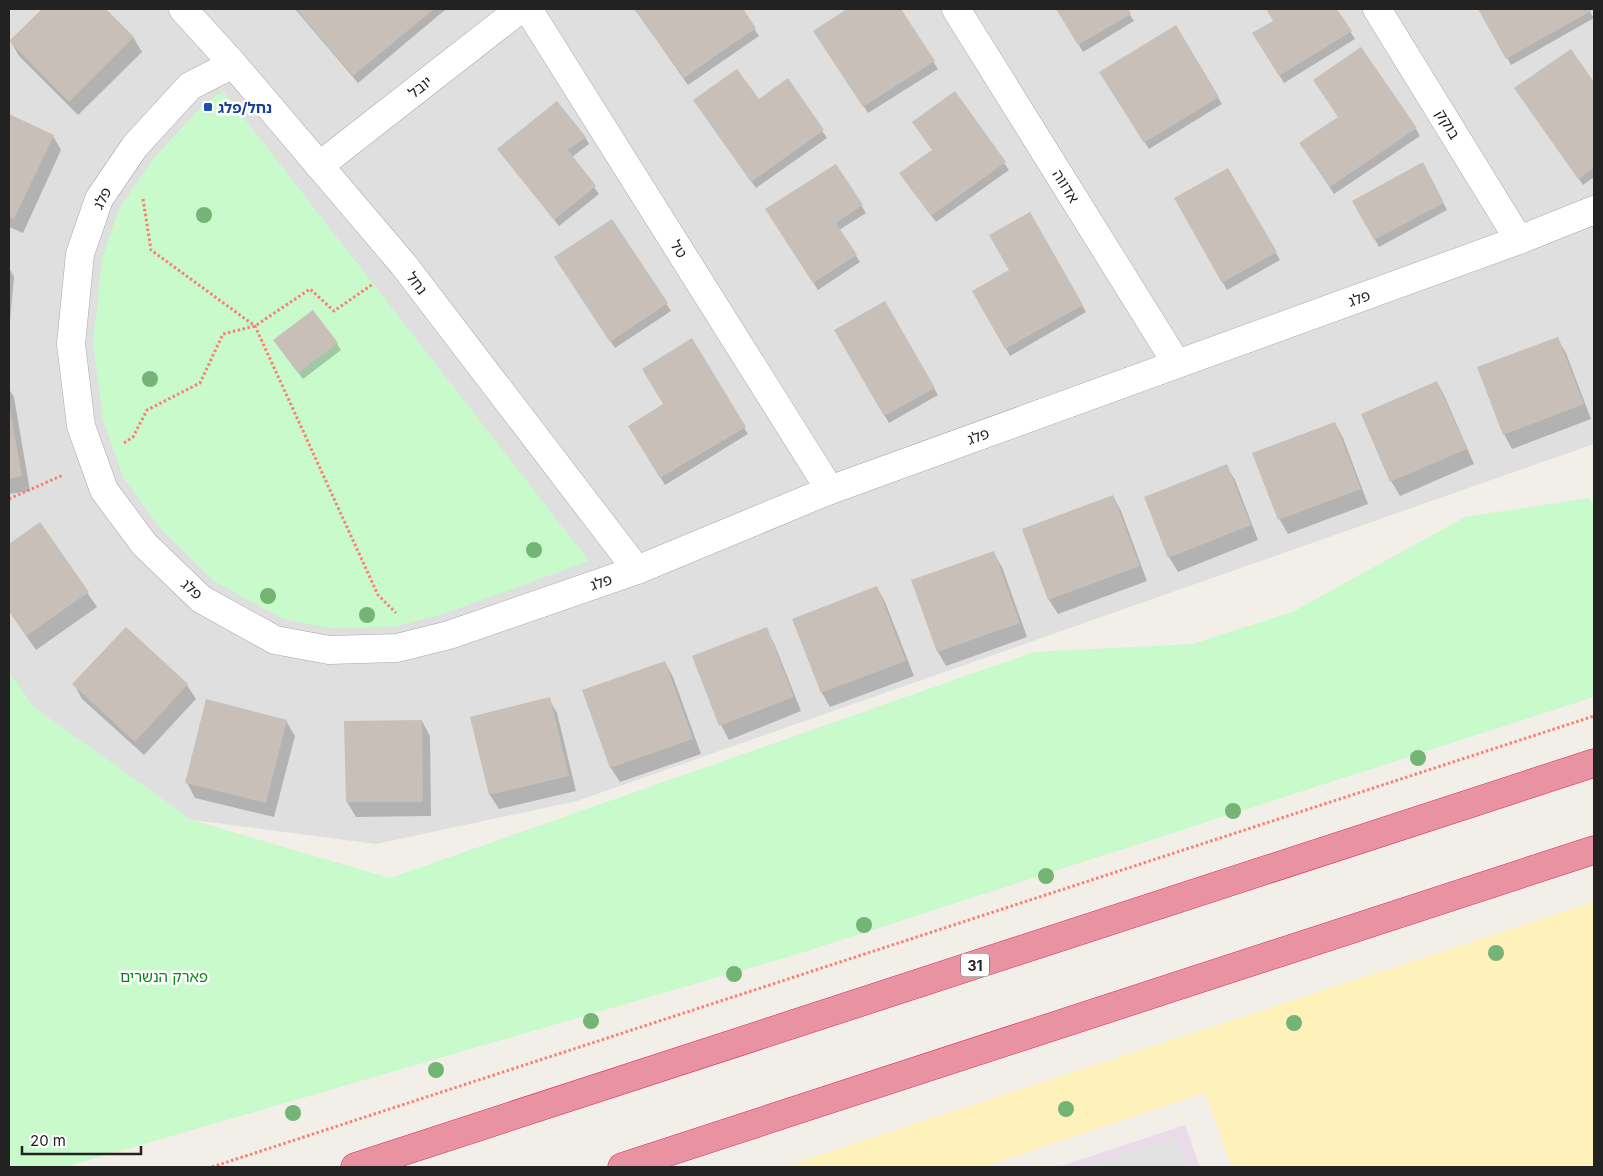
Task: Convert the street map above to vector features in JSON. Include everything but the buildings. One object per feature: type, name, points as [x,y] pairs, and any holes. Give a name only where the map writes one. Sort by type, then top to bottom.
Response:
[{"type":"highway","name":"31","points":[[355,1167],[1594,763]]},
{"type":"highway","points":[[622,1167],[1594,850]]},
{"type":"street","name":"נחל","points":[[183,9],[403,264],[637,570]]},
{"type":"street","name":"יובל","points":[[319,166],[520,9]]},
{"type":"street","name":"טל","points":[[528,9],[830,490]]},
{"type":"street","name":"אדווה","points":[[956,9],[1177,364]]},
{"type":"street","name":"בוקק","points":[[1377,9],[1519,240]]},
{"type":"street","name":"פלג","points":[[232,64],[190,86],[135,146],[99,199],[80,254],[71,344],[81,426],[104,490],[144,544],[201,599],[274,640],[328,650],[397,648],[424,642],[637,570],[830,490],[1519,240],[1594,210]]},
{"type":"path","points":[[135,146],[151,250],[255,326],[378,595],[424,642]]},
{"type":"path","points":[[9,499],[94,462],[133,437],[147,410],[200,382],[223,334],[255,326],[310,289],[334,311],[403,264]]},
{"type":"path","points":[[212,1167],[1594,716]]},
{"type":"shaded area","points":[[9,9],[1594,9],[1594,444],[577,801],[376,844],[147,814],[9,748]]},
{"type":"shaded area","points":[[1185,1125],[1200,1167],[1058,1167]]},
{"type":"shaded area","points":[[1176,1136],[1187,1167],[1083,1167]]},
{"type":"sand","points":[[1594,902],[1594,1167],[1232,1167],[1205,1093],[983,1167],[783,1167]]},
{"type":"green space","points":[[223,91],[589,561],[443,614],[394,627],[330,628],[283,619],[214,581],[161,529],[124,479],[103,420],[93,344],[102,259],[119,209],[152,160],[205,103]]},
{"type":"green space","name":"פארק הנשרים","points":[[1589,498],[1594,505],[1594,697],[801,953],[65,1167],[9,1167],[9,672],[34,707],[192,820],[390,878],[1034,652],[1193,644],[1294,611],[1465,517]]},
{"type":"place","name":"נחל/פלג","points":[[208,107]]}]
